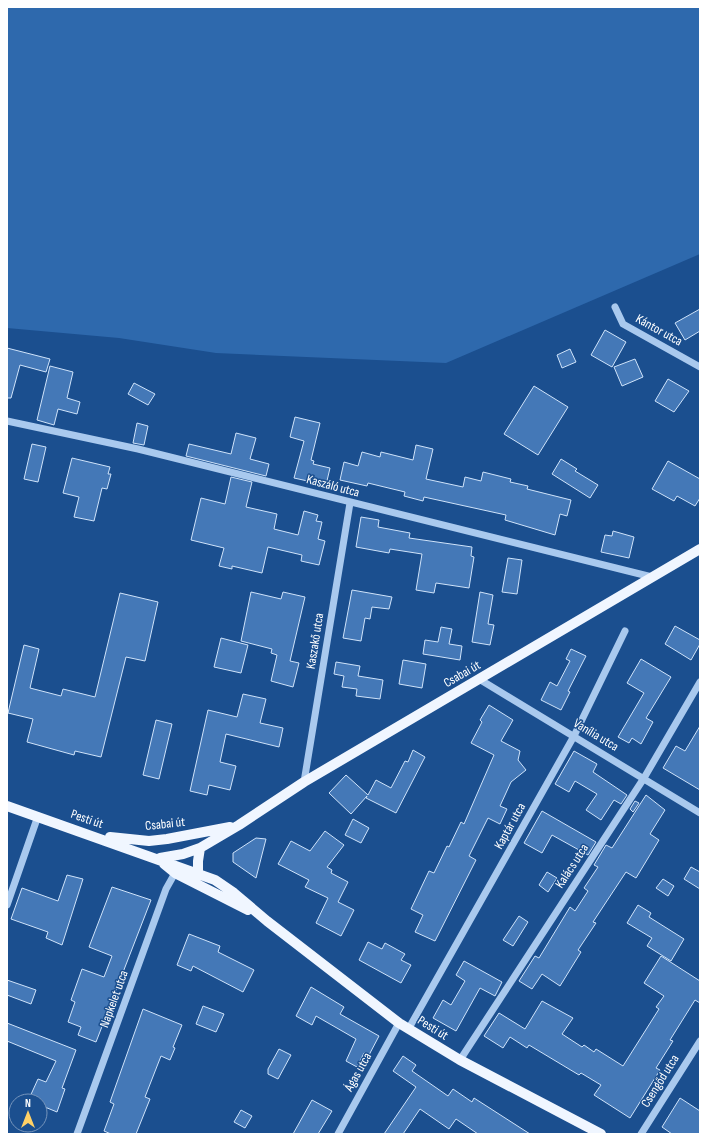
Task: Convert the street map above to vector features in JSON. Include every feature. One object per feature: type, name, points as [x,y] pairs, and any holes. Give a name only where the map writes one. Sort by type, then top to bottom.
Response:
[{"type":"main road","name":"Csabai út","points":[[158,859],[182,854],[200,848],[239,825],[304,782],[700,549]]},
{"type":"main road","name":"Pesti út","points":[[7,806],[94,835],[215,880],[234,893],[267,921],[400,1023],[460,1060],[601,1134]]},
{"type":"main road","name":"Csabai út","points":[[94,835],[149,841],[239,825]]},
{"type":"main road","points":[[198,873],[200,848]]},
{"type":"main road","name":"Pesti út","points":[[158,859],[175,872],[267,921]]},
{"type":"street","name":"Kántor utca","points":[[615,306],[624,324],[700,367]]},
{"type":"street","name":"Kaszáló utca","points":[[7,422],[138,450],[350,504],[652,577]]},
{"type":"street","name":"Kaszakő utca","points":[[304,782],[350,504]]},
{"type":"street","name":"Kaptár utca","points":[[409,1028],[574,736],[625,631]]},
{"type":"street","name":"Vanília utca","points":[[479,679],[700,813]]},
{"type":"street","name":"Kalács utca","points":[[460,1060],[644,778],[700,682]]},
{"type":"street","points":[[7,905],[32,838],[38,816]]},
{"type":"street","name":"Napkelet utca","points":[[77,1134],[166,889],[175,872]]},
{"type":"street","name":"Ágas utca","points":[[338,1134],[400,1023]]},
{"type":"street","name":"Csengőd utca","points":[[641,1134],[700,1041]]},
{"type":"shaded area","points":[[7,7],[700,7],[700,254],[446,363],[216,353],[119,338],[7,328]]},
{"type":"building","points":[[700,309],[700,331],[685,340],[675,323]]},
{"type":"building","points":[[605,330],[626,342],[612,367],[591,355]]},
{"type":"building","points":[[7,348],[50,359],[46,372],[20,365],[11,398],[7,398]]},
{"type":"building","points":[[570,349],[576,362],[562,368],[557,355]]},
{"type":"building","points":[[635,359],[643,377],[622,386],[614,367]]},
{"type":"building","points":[[50,366],[73,372],[67,398],[80,402],[77,414],[58,409],[54,425],[37,420]]},
{"type":"building","points":[[668,379],[689,391],[674,412],[655,401]]},
{"type":"building","points":[[134,383],[155,394],[148,405],[128,394]]},
{"type":"building","points":[[534,386],[568,407],[538,455],[504,434]]},
{"type":"building","points":[[295,417],[320,423],[311,460],[314,461],[313,464],[330,468],[326,485],[294,478],[304,441],[290,437]]},
{"type":"building","points":[[137,423],[148,426],[144,445],[133,443]]},
{"type":"building","points":[[236,433],[256,438],[250,459],[269,464],[266,476],[186,456],[189,444],[231,454]]},
{"type":"building","points":[[32,444],[46,447],[38,482],[24,479]]},
{"type":"building","points":[[416,445],[433,449],[426,479],[463,487],[465,477],[481,481],[483,472],[511,479],[510,482],[528,486],[527,489],[571,500],[567,516],[560,514],[555,535],[505,520],[506,515],[424,497],[423,501],[404,496],[405,492],[368,483],[367,486],[340,480],[344,462],[358,466],[362,452],[380,457],[381,452],[413,460]]},
{"type":"building","points":[[72,458],[110,467],[108,474],[111,474],[107,489],[102,488],[94,521],[74,517],[79,497],[63,493]]},
{"type":"building","points":[[561,459],[577,469],[575,471],[598,485],[590,498],[552,474]]},
{"type":"building","points":[[668,461],[700,479],[700,498],[695,506],[677,496],[674,501],[652,489]]},
{"type":"building","points":[[231,477],[252,482],[246,507],[277,514],[274,529],[298,535],[304,511],[318,515],[316,521],[322,522],[318,539],[325,541],[319,565],[301,561],[302,555],[268,547],[262,573],[232,566],[232,569],[219,566],[224,548],[191,540],[201,498],[225,504]]},
{"type":"building","points":[[361,517],[379,520],[378,527],[410,533],[409,538],[472,547],[471,556],[474,557],[469,588],[436,583],[434,593],[416,590],[422,554],[390,549],[389,553],[356,547]]},
{"type":"building","points":[[613,531],[634,537],[629,558],[601,552],[605,535],[612,536]]},
{"type":"building","points":[[508,558],[522,560],[517,594],[502,592]]},
{"type":"building","points":[[352,590],[392,597],[389,609],[372,607],[370,619],[365,618],[361,641],[343,638]]},
{"type":"building","points":[[251,592],[281,599],[283,592],[305,597],[290,661],[299,663],[293,687],[271,681],[277,655],[271,653],[272,649],[241,641]]},
{"type":"building","points":[[480,592],[493,595],[488,624],[494,625],[490,645],[472,642]]},
{"type":"building","points":[[120,593],[158,602],[145,661],[126,657],[101,757],[75,751],[74,755],[27,742],[33,719],[8,713],[24,645],[39,649],[30,688],[61,696],[63,689],[95,697]]},
{"type":"building","points":[[675,626],[700,640],[700,644],[691,660],[665,644]]},
{"type":"building","points":[[441,627],[452,629],[449,644],[462,646],[460,660],[423,654],[425,640],[438,642]]},
{"type":"building","points":[[221,638],[248,645],[241,673],[214,667]]},
{"type":"building","points":[[571,649],[586,656],[568,691],[570,692],[561,710],[541,700],[550,682],[557,686],[570,661],[566,659]]},
{"type":"building","points":[[641,659],[671,677],[646,718],[653,722],[641,744],[632,738],[629,743],[618,737],[644,693],[627,683]]},
{"type":"building","points":[[403,660],[426,664],[422,688],[399,684]]},
{"type":"building","points":[[336,662],[360,666],[358,676],[383,680],[380,699],[356,696],[357,689],[342,687],[344,676],[334,674]]},
{"type":"building","points":[[243,694],[266,699],[260,723],[283,728],[279,747],[226,734],[220,762],[236,766],[230,790],[209,785],[207,795],[190,791],[208,710],[237,717]]},
{"type":"building","points":[[489,705],[513,720],[501,741],[520,751],[518,760],[526,770],[511,782],[500,806],[507,809],[500,824],[488,818],[469,856],[476,860],[435,941],[415,932],[423,915],[411,909],[429,871],[434,873],[461,822],[464,824],[494,755],[471,743],[482,722],[480,720]]},
{"type":"building","points":[[156,720],[172,724],[159,779],[143,775]]},
{"type":"building","points":[[700,726],[700,790],[663,768],[676,746],[685,751]]},
{"type":"building","points":[[413,750],[425,757],[396,813],[366,798],[367,796],[351,814],[329,793],[346,775],[368,795],[376,780],[391,788],[405,761],[408,762]]},
{"type":"building","points":[[574,751],[597,764],[593,772],[627,795],[621,804],[614,800],[601,820],[586,810],[597,794],[575,781],[569,792],[555,784]]},
{"type":"building","points":[[646,795],[665,810],[650,834],[659,840],[636,878],[626,872],[593,922],[596,923],[578,950],[581,952],[560,986],[542,974],[532,989],[519,981],[535,956],[539,958],[570,907],[575,911],[588,891],[584,888],[598,867],[594,865],[606,845],[612,848]]},
{"type":"building","points":[[635,801],[639,803],[633,812],[630,809]]},
{"type":"building","points":[[542,811],[596,842],[588,855],[552,835],[542,853],[524,843]]},
{"type":"building","points":[[353,819],[369,828],[361,843],[345,835]]},
{"type":"building","points":[[325,831],[344,845],[327,867],[332,870],[331,873],[348,882],[338,902],[354,910],[341,936],[316,923],[328,898],[305,887],[309,880],[278,864],[291,841],[310,851]]},
{"type":"building","points":[[256,838],[266,839],[256,878],[233,862],[233,853]]},
{"type":"building","points":[[691,867],[700,872],[700,889],[684,879]]},
{"type":"building","points":[[547,872],[557,878],[548,892],[539,885]]},
{"type":"building","points":[[67,875],[83,879],[62,945],[46,938],[48,932],[11,919],[22,888],[58,901]]},
{"type":"building","points":[[663,879],[674,886],[668,896],[656,888]]},
{"type":"building","points":[[112,887],[151,900],[96,1042],[78,1035],[81,1027],[68,1022],[75,1002],[71,1000],[82,969],[104,977],[112,956],[89,947]]},
{"type":"building","points":[[638,905],[651,913],[649,917],[684,939],[671,961],[647,946],[652,938],[627,923]]},
{"type":"building","points":[[519,916],[528,922],[513,946],[503,940]]},
{"type":"building","points":[[189,934],[220,946],[218,952],[254,970],[243,992],[193,966],[191,971],[177,965]]},
{"type":"building","points":[[368,942],[382,949],[385,943],[405,954],[401,960],[411,965],[401,983],[359,960]]},
{"type":"building","points":[[661,956],[700,981],[700,1003],[695,1000],[670,1040],[673,1041],[656,1068],[660,1070],[630,1118],[594,1095],[601,1085],[581,1073],[579,1075],[529,1045],[527,1048],[510,1037],[503,1048],[484,1036],[499,1013],[525,1029],[542,1001],[573,1018],[562,1034],[582,1047],[584,1045],[594,1052],[596,1049],[623,1066],[659,1009],[656,1007],[664,996],[644,983]]},
{"type":"building","points":[[464,961],[502,982],[495,996],[480,988],[456,1031],[433,1018],[443,1000],[451,1005],[465,981],[456,975]]},
{"type":"building","points":[[7,980],[36,990],[31,1004],[7,995]]},
{"type":"building","points":[[311,987],[344,1007],[340,1014],[379,1036],[369,1055],[364,1053],[357,1067],[346,1061],[356,1039],[316,1016],[312,1025],[296,1016]]},
{"type":"building","points":[[203,1006],[224,1014],[216,1032],[196,1024]]},
{"type":"building","points":[[143,1009],[182,1025],[173,1047],[175,1048],[170,1060],[161,1056],[145,1097],[150,1099],[136,1134],[111,1134],[104,1131],[114,1104],[110,1102]]},
{"type":"building","points":[[7,1023],[76,1050],[62,1088],[65,1089],[57,1112],[48,1108],[48,1093],[32,1093],[38,1079],[46,1082],[56,1061],[7,1041]]},
{"type":"building","points":[[279,1049],[291,1055],[278,1079],[268,1074],[268,1069]]},
{"type":"building","points":[[403,1056],[416,1065],[412,1071],[448,1096],[453,1089],[472,1102],[474,1098],[530,1134],[478,1134],[456,1119],[449,1129],[420,1109],[403,1134],[384,1134],[416,1087],[393,1071]]},
{"type":"building","points":[[680,1098],[700,1111],[700,1134],[672,1134],[662,1127]]},
{"type":"building","points":[[312,1100],[332,1111],[318,1134],[293,1134]]},
{"type":"building","points":[[241,1110],[252,1116],[245,1128],[234,1122]]}]
